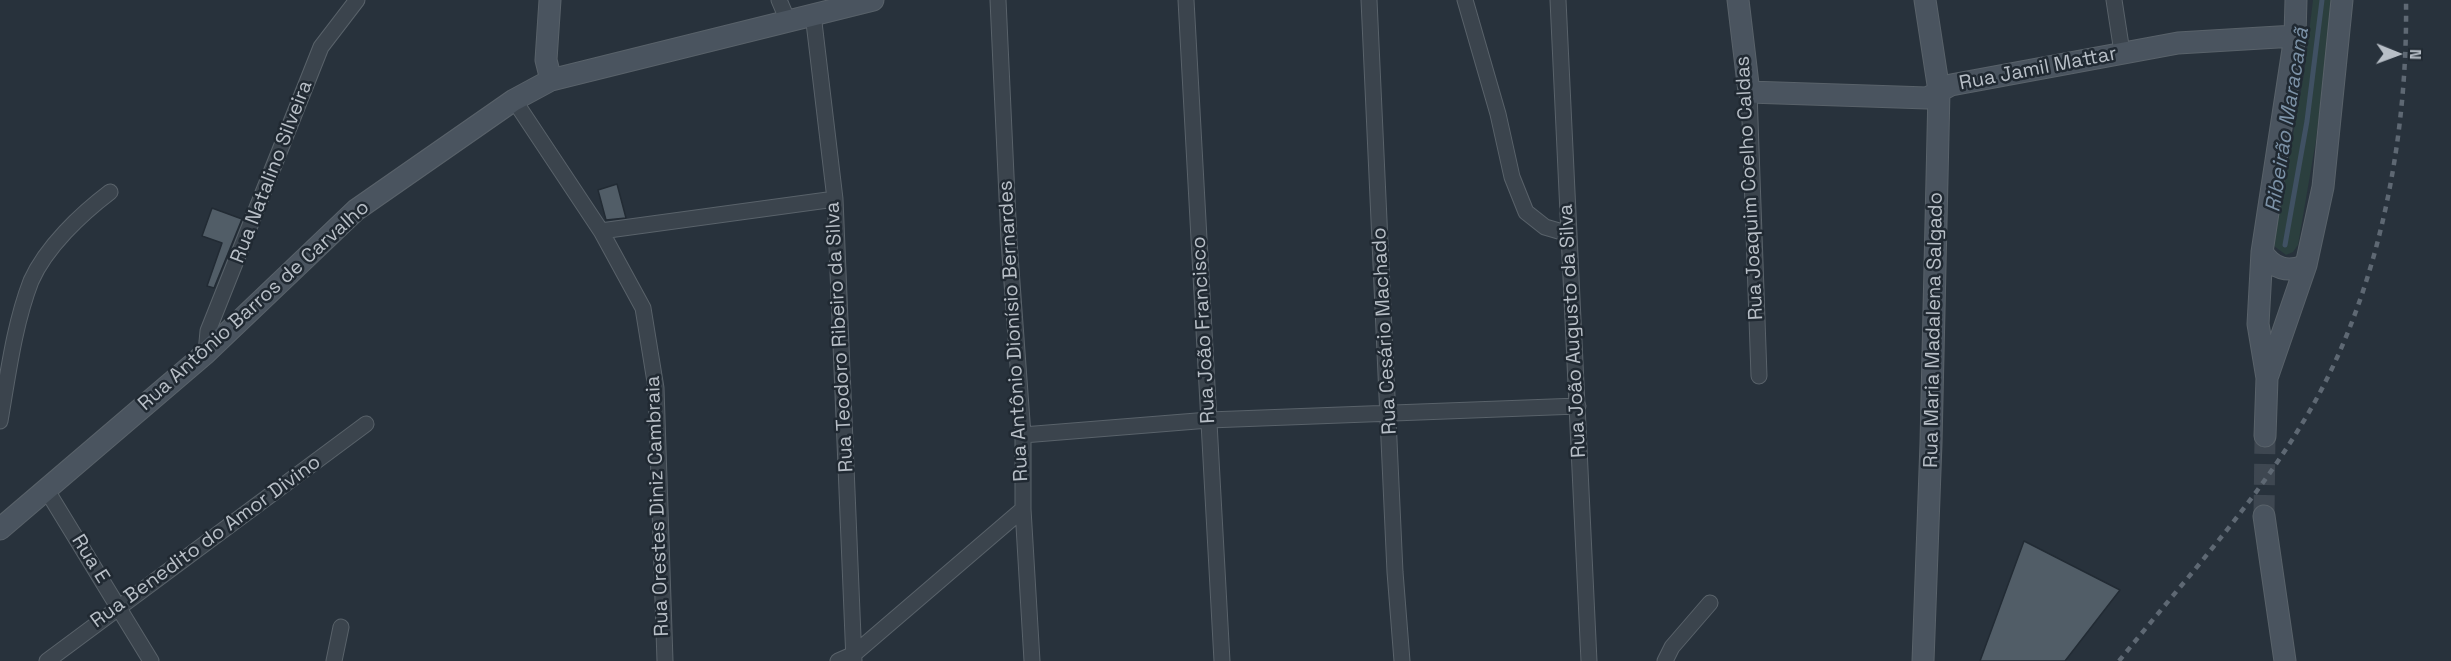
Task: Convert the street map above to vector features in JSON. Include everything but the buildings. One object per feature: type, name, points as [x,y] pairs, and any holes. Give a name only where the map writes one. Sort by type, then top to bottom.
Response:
[{"type":"street","name":"Rua Natalino Silveira","points":[[206,353],[208,331],[321,47],[357,0]]},
{"type":"street","points":[[550,0],[546,60],[551,80]]},
{"type":"street","points":[[779,0],[788,21]]},
{"type":"street","name":"Rua Antônio Barros de Carvalho","points":[[0,529],[206,353],[357,210],[514,100],[551,80],[873,0]]},
{"type":"street","name":"Rua Antônio Dionísio Bernardes","points":[[998,0],[1009,241],[1023,435],[1023,509],[1032,661]]},
{"type":"street","name":"Rua João Francisco","points":[[1186,0],[1222,661]]},
{"type":"street","name":"Rua Cesário Machado","points":[[1369,0],[1390,413],[1395,572],[1402,661]]},
{"type":"street","points":[[1465,0],[1498,114],[1512,177],[1526,212],[1545,227],[1569,234]]},
{"type":"street","name":"Rua João Augusto da Silva","points":[[1558,0],[1589,661]]},
{"type":"street","name":"Rua Joaquim Coelho Caldas","points":[[1738,0],[1749,92],[1759,376]]},
{"type":"street","name":"Rua Maria Madalena Salgado","points":[[1923,661],[1931,442],[1939,91],[1925,0]]},
{"type":"street","points":[[2114,0],[2122,52]]},
{"type":"street","points":[[2265,436],[2267,378],[2258,324],[2262,252],[2295,36],[2296,0]]},
{"type":"street","points":[[2267,378],[2306,265],[2323,187],[2342,0]]},
{"type":"street","name":"Rua Teodoro Ribeiro da Silva","points":[[813,14],[835,199],[854,658]]},
{"type":"street","name":"Rua Jamil Mattar","points":[[1749,92],[1927,98],[1951,85],[2178,42],[2295,36]]},
{"type":"street","name":"Rua Orestes Diniz Cambraia","points":[[514,100],[600,231],[643,308],[656,388],[664,661]]},
{"type":"street","points":[[0,421],[12,350],[32,280],[59,239],[86,211],[110,192]]},
{"type":"street","points":[[600,231],[835,199]]},
{"type":"street","points":[[2262,252],[2276,267],[2286,269],[2306,265]]},
{"type":"street","points":[[1023,435],[1209,420],[1578,406]]},
{"type":"street","name":"Rua Benedito do Amor Divino","points":[[47,661],[366,424]]},
{"type":"street","name":"Rua E","points":[[46,489],[120,606],[151,661]]},
{"type":"street","points":[[838,661],[854,658],[1023,509]]},
{"type":"street","points":[[2264,516],[2285,661]]},
{"type":"street","points":[[1665,661],[1672,647],[1710,603]]},
{"type":"street","points":[[334,661],[341,627]]},
{"type":"green space","points":[[2313,0],[2332,0],[2316,140],[2298,245],[2293,252],[2286,255],[2274,246],[2274,240],[2304,74]]},
{"type":"waterway","name":"Ribeirão Maracanã","points":[[2285,245],[2307,121],[2322,0]]},
{"type":"tunnel","points":[[2264,516],[2265,436]]},
{"type":"railway","points":[[2119,661],[2213,547],[2280,458],[2327,379],[2349,329],[2368,276],[2383,221],[2394,166],[2405,55],[2406,0]]}]
